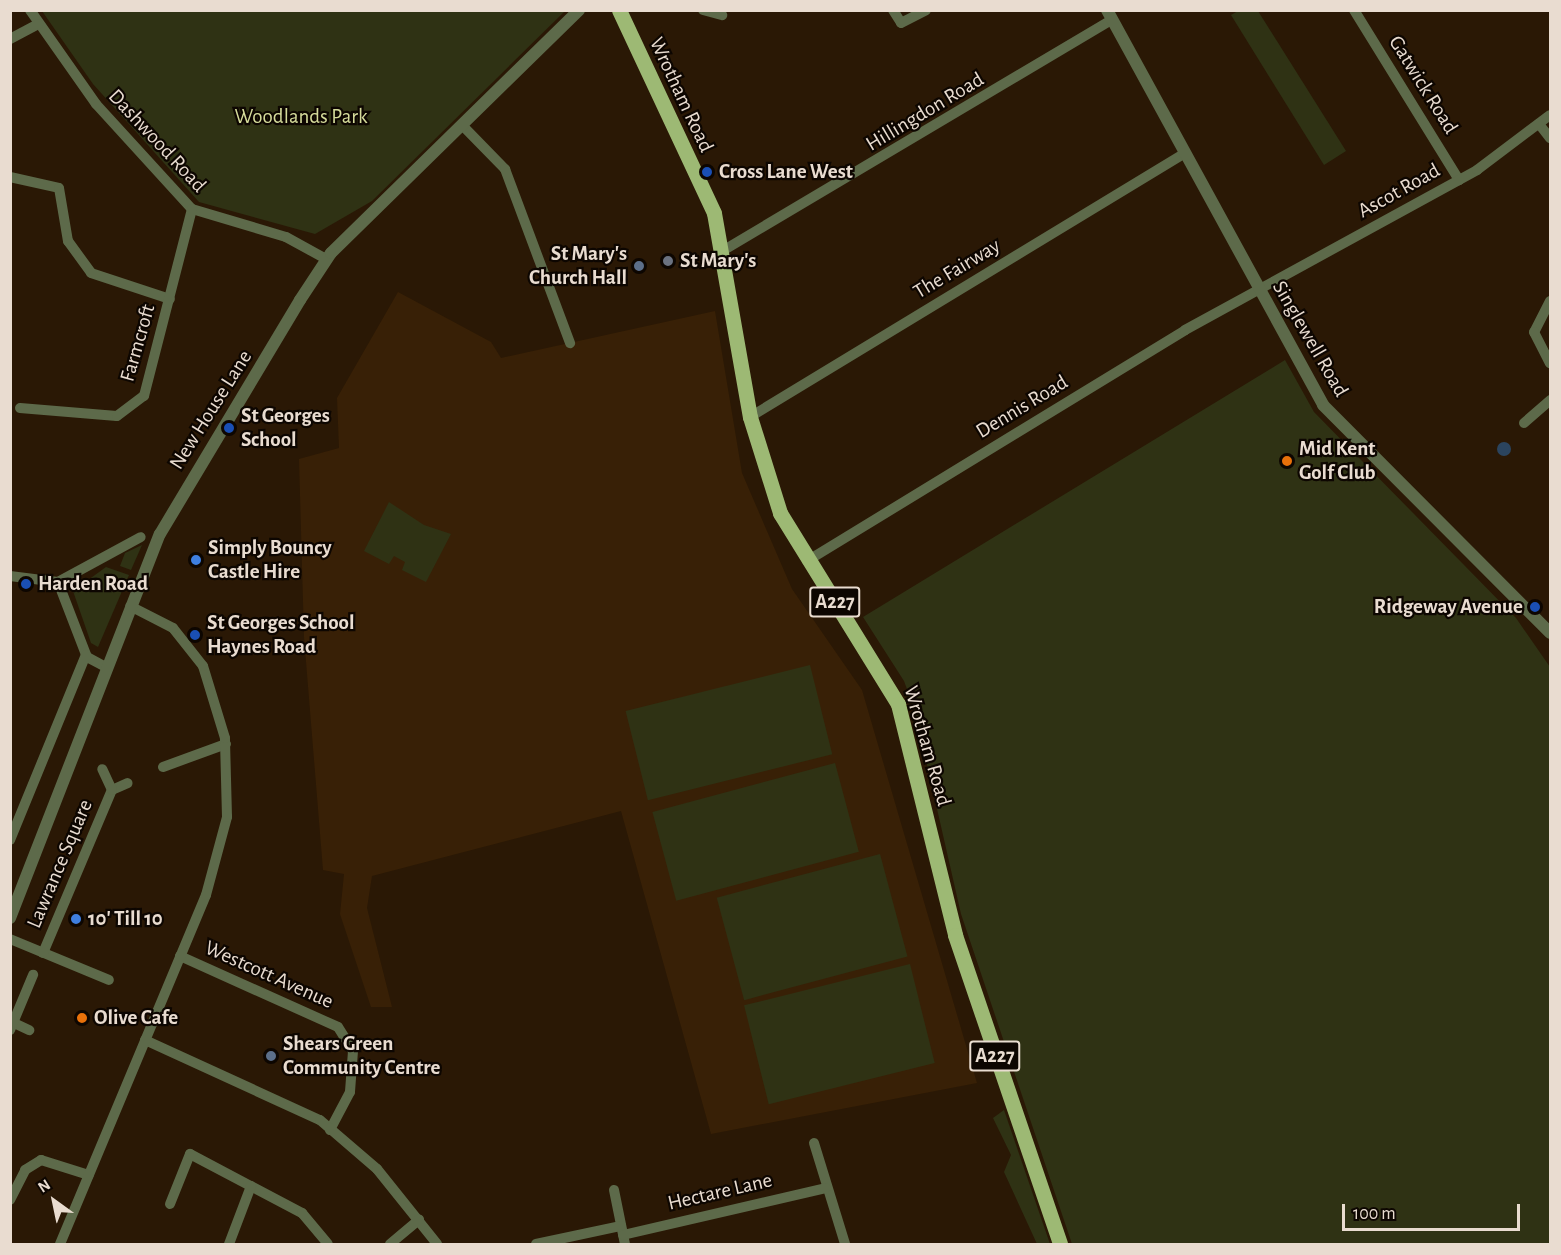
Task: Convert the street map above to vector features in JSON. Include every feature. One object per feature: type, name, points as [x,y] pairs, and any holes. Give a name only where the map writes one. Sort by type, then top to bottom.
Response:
[{"type":"main road","name":"Wrotham Road","points":[[619,10],[714,213],[724,250],[750,417],[780,513],[807,561],[896,699],[955,935],[1060,1245]]},
{"type":"street","name":"Dashwood Road","points":[[30,10],[96,104],[192,209],[286,237],[326,259]]},
{"type":"street","name":"New House Lane","points":[[10,918],[130,606],[172,513],[326,259],[579,10]]},
{"type":"street","points":[[704,10],[722,15]]},
{"type":"street","points":[[893,10],[901,23],[926,10]]},
{"type":"street","name":"Gatwick Road","points":[[1354,10],[1459,180]]},
{"type":"street","name":"Hillingdon Road","points":[[724,250],[1110,15]]},
{"type":"street","name":"Singlewell Road","points":[[1110,15],[1258,288],[1327,409],[1551,633]]},
{"type":"street","points":[[10,39],[38,24]]},
{"type":"street","name":"Ascot Road","points":[[1258,288],[1459,180],[1551,115]]},
{"type":"street","points":[[1539,124],[1551,138]]},
{"type":"street","points":[[462,125],[505,169],[570,344]]},
{"type":"street","name":"The Fairway","points":[[750,417],[1185,153]]},
{"type":"street","points":[[10,177],[49,183],[61,190],[68,241],[92,273],[170,300]]},
{"type":"street","name":"Farmcroft","points":[[20,408],[117,416],[129,410],[144,396],[192,209]]},
{"type":"street","name":"Dennis Road","points":[[807,561],[1258,288]]},
{"type":"street","points":[[1551,301],[1534,332],[1551,363]]},
{"type":"street","points":[[1524,423],[1551,400]]},
{"type":"street","points":[[10,576],[58,582],[141,537]]},
{"type":"street","points":[[58,582],[86,655],[106,667]]},
{"type":"street","points":[[60,1245],[180,956],[222,844],[226,744],[196,654],[165,622],[130,606]]},
{"type":"street","points":[[10,840],[75,670],[86,655]]},
{"type":"street","points":[[163,767],[226,744]]},
{"type":"street","name":"Lawrance Square","points":[[102,769],[111,790]]},
{"type":"street","name":"Lawrance Square","points":[[44,953],[111,790],[128,783]]},
{"type":"street","name":"Lawrance Square","points":[[10,939],[109,980]]},
{"type":"street","name":"Westcott Avenue","points":[[180,956],[338,1027],[353,1051],[351,1082],[330,1130]]},
{"type":"street","points":[[29,1030],[12,1027],[33,975]]},
{"type":"street","points":[[145,1040],[289,1103],[330,1130],[377,1169],[437,1245]]},
{"type":"street","points":[[814,1143],[845,1245]]},
{"type":"street","points":[[170,1204],[190,1154],[302,1213],[328,1245]]},
{"type":"street","points":[[10,1200],[21,1176],[30,1166],[46,1160],[88,1175]]},
{"type":"street","points":[[10,1171],[21,1176]]},
{"type":"street","points":[[229,1245],[251,1186]]},
{"type":"street","name":"Hectare Lane","points":[[536,1245],[623,1235],[826,1188]]},
{"type":"street","points":[[614,1190],[623,1235]]},
{"type":"street","points":[[390,1245],[419,1220]]},
{"type":"shaded area","points":[[398,292],[491,342],[501,358],[715,311],[742,473],[792,589],[862,690],[977,1083],[711,1134],[621,811],[372,876],[367,908],[392,1007],[371,1007],[340,914],[344,874],[323,870],[304,637],[299,459],[339,448],[337,398]]},
{"type":"green space","name":"Woodlands Park","points":[[42,11],[565,11],[372,201],[315,234],[199,202],[93,84]]},
{"type":"green space","points":[[1238,11],[1258,11],[1346,151],[1324,165],[1231,15]]},
{"type":"green space","name":"Mid Kent Golf Club","points":[[1285,360],[1314,412],[1516,618],[1550,667],[1550,1244],[1072,1244],[961,914],[914,708],[904,681],[863,617]]},
{"type":"green space","points":[[389,502],[424,525],[451,534],[426,582],[402,570],[405,562],[394,556],[389,564],[364,551]]},
{"type":"green space","points":[[142,545],[131,570],[120,566],[125,553]]},
{"type":"green space","points":[[106,567],[129,575],[98,647],[91,643],[73,591]]},
{"type":"green space","points":[[810,665],[832,754],[648,800],[626,711]]},
{"type":"green space","points":[[835,763],[859,852],[676,901],[652,812]]},
{"type":"green space","points":[[880,854],[907,956],[744,1000],[717,898]]},
{"type":"green space","points":[[910,964],[935,1063],[769,1104],[744,1005]]},
{"type":"green space","points":[[1004,1110],[1050,1244],[1037,1244],[1004,1172],[1011,1155],[993,1118]]},
{"type":"water","points":[[1504,442],[1509,444],[1511,449],[1509,454],[1504,456],[1499,454],[1497,449],[1499,444]]},
{"type":"place","name":"Cross Lane West","points":[[707,172]]},
{"type":"place","name":"St Mary's","points":[[668,261]]},
{"type":"place","name":"St Mary's Church Hall","points":[[639,266]]},
{"type":"place","name":"St Georges School","points":[[229,428]]},
{"type":"place","name":"Mid Kent Golf Club","points":[[1287,461]]},
{"type":"place","name":"Simply Bouncy Castle Hire","points":[[196,560]]},
{"type":"place","name":"Harden Road","points":[[26,584]]},
{"type":"place","name":"Ridgeway Avenue","points":[[1535,607]]},
{"type":"place","name":"St Georges School Haynes Road","points":[[195,635]]},
{"type":"place","name":"10' Till 10","points":[[76,919]]},
{"type":"place","name":"Olive Cafe","points":[[82,1018]]},
{"type":"place","name":"Shears Green Community Centre","points":[[271,1056]]}]
